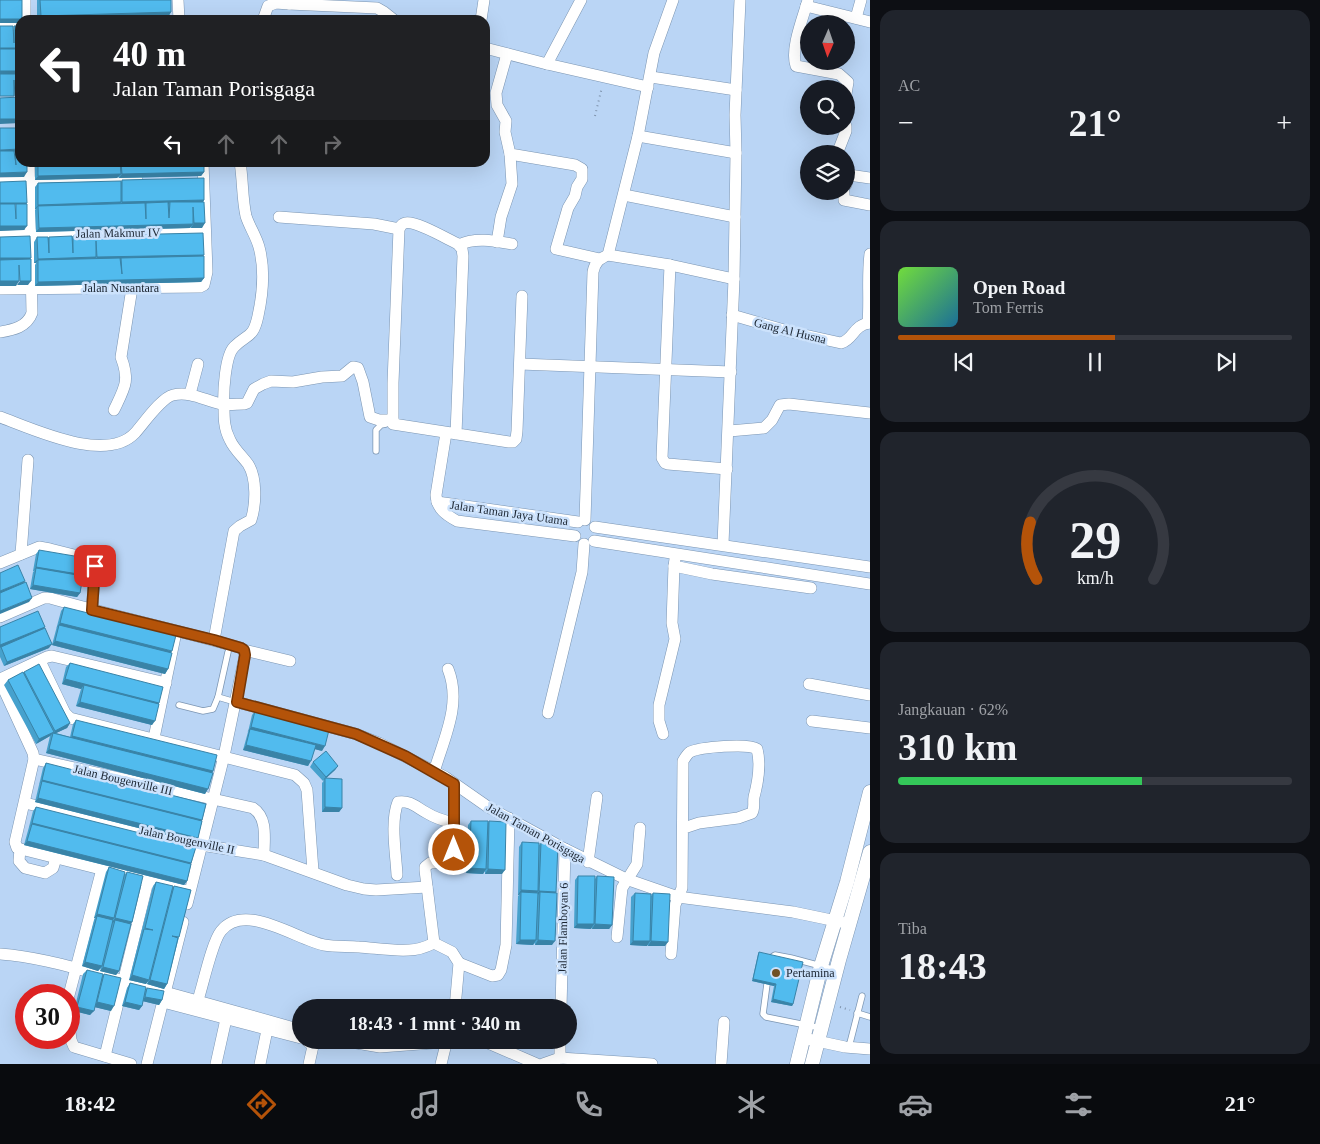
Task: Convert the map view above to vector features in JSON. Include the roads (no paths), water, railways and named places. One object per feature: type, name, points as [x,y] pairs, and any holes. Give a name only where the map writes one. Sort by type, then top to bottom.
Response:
[{"type":"street","points":[[25,0],[25,15]]},
{"type":"street","points":[[178,0],[179,15]]},
{"type":"street","points":[[482,15],[484,0]]},
{"type":"street","points":[[547,64],[581,0]]},
{"type":"street","points":[[548,713],[589,543],[596,534],[586,523],[593,272],[595,264],[604,257],[624,195],[654,54],[673,0]]},
{"type":"street","points":[[723,544],[736,217],[736,90],[740,0]]},
{"type":"street","points":[[856,18],[861,0]]},
{"type":"street","points":[[264,15],[268,6],[272,3],[290,2],[376,8],[388,15]]},
{"type":"street","points":[[846,80],[839,74],[796,66],[794,61],[798,35],[807,3],[870,22]]},
{"type":"street","points":[[0,25],[15,24]]},
{"type":"street","points":[[490,49],[605,77],[736,90]]},
{"type":"street","points":[[496,242],[512,184],[510,154],[505,132],[506,121],[497,105],[496,93],[507,54]]},
{"type":"street","points":[[638,136],[736,153]]},
{"type":"street","points":[[510,154],[575,165],[582,169],[582,179],[576,187],[575,196],[568,208],[556,249],[670,266],[734,279]]},
{"type":"street","points":[[0,332],[12,330],[26,324],[32,313],[29,167]]},
{"type":"street","points":[[202,167],[199,179],[205,230]]},
{"type":"street","points":[[214,640],[234,531],[251,520],[254,513],[253,476],[249,465],[233,446],[225,428],[224,404],[231,351],[234,346],[253,333],[256,327],[261,297],[262,261],[255,234],[246,216],[241,167]]},
{"type":"street","points":[[855,176],[870,178]]},
{"type":"street","points":[[0,183],[146,180]]},
{"type":"street","points":[[624,195],[736,217]]},
{"type":"street","points":[[844,200],[870,205]]},
{"type":"street","points":[[279,216],[374,224],[399,229]]},
{"type":"street","points":[[393,422],[399,229],[406,223],[417,225],[459,245],[473,241],[512,244]]},
{"type":"street","name":"Jalan Makmur IV","points":[[0,236],[205,230]]},
{"type":"street","name":"Jalan Nusantara","points":[[0,289],[204,286],[206,280],[205,230]]},
{"type":"street","points":[[437,502],[436,496],[451,434],[463,256],[459,245]]},
{"type":"street","points":[[869,323],[870,301],[867,282],[870,254]]},
{"type":"street","points":[[670,266],[662,458],[665,462],[674,465],[727,469]]},
{"type":"street","points":[[114,410],[126,384],[121,357],[132,288]]},
{"type":"street","points":[[0,417],[35,431],[77,443],[115,444],[130,437],[167,397],[190,394],[224,404],[244,404],[247,403],[254,389],[271,381],[293,382],[342,376],[353,367],[358,368],[363,382],[370,417],[451,434],[513,442],[516,439],[517,431],[522,296]]},
{"type":"street","name":"Gang Al Husna","points":[[732,315],[791,332],[841,343],[847,341],[858,327],[869,323]]},
{"type":"street","points":[[190,394],[198,364]]},
{"type":"street","points":[[520,364],[731,372]]},
{"type":"street","points":[[728,431],[764,428],[772,420],[780,404],[870,413]]},
{"type":"street","points":[[21,554],[28,460]]},
{"type":"street","name":"Jalan Taman Jaya Utama","points":[[437,502],[870,567]]},
{"type":"street","name":"Jalan Taman Jaya Utama","points":[[437,502],[445,514],[457,521],[575,536]]},
{"type":"street","points":[[586,523],[576,527],[575,536],[580,542],[675,560],[712,574],[811,588]]},
{"type":"street","points":[[0,563],[35,549],[43,548],[90,559],[95,566],[92,610]]},
{"type":"street","points":[[675,560],[715,560],[870,584]]},
{"type":"street","points":[[663,734],[659,721],[659,705],[675,639],[672,623],[675,560]]},
{"type":"street","points":[[712,574],[715,560]]},
{"type":"street","points":[[792,586],[794,572]]},
{"type":"street","points":[[0,616],[44,598],[50,598],[290,661]]},
{"type":"street","points":[[154,738],[176,631]]},
{"type":"street","points":[[147,1064],[237,702],[245,655],[244,650]]},
{"type":"street","points":[[166,683],[52,656],[0,680],[34,759],[15,846],[20,849],[190,891]]},
{"type":"street","points":[[40,661],[68,716],[295,775],[304,783],[307,790],[313,871]]},
{"type":"street","points":[[434,772],[453,711],[454,690],[448,669]]},
{"type":"street","points":[[809,684],[870,695]]},
{"type":"street","name":"Jalan Taman Porisgaga","points":[[237,702],[356,734],[405,756],[454,784],[488,807],[588,862],[626,879],[678,897],[793,912],[850,923]]},
{"type":"street","points":[[812,721],[870,728]]},
{"type":"street","points":[[671,954],[675,905],[682,888],[684,828],[683,761],[688,754],[699,750],[742,746],[757,748],[759,779],[752,813],[738,818],[699,823],[684,828]]},
{"type":"street","name":"Jalan Bougenville III","points":[[34,759],[253,808],[261,815],[263,822],[264,855]]},
{"type":"street","points":[[434,943],[425,870],[430,863],[448,862],[454,857],[454,784]]},
{"type":"street","points":[[797,1064],[870,792]]},
{"type":"street","points":[[588,862],[596,797]]},
{"type":"street","points":[[397,875],[395,836],[398,802],[409,802],[426,813],[446,822],[454,823]]},
{"type":"street","name":"Jalan Bougenville II","points":[[25,803],[202,846],[264,855],[313,871],[347,885],[376,890],[427,887]]},
{"type":"street","points":[[459,964],[492,976],[498,975],[501,970],[506,945],[509,818]]},
{"type":"street","points":[[617,937],[622,888],[637,864],[640,828]]},
{"type":"street","points":[[20,849],[19,861],[25,868],[32,870],[46,873],[53,868],[56,858]]},
{"type":"street","name":"Jalan Flamboyan 6","points":[[561,999],[565,849]]},
{"type":"street","points":[[812,1064],[823,1037],[836,970],[868,869],[870,852]]},
{"type":"street","points":[[71,984],[102,869]]},
{"type":"street","points":[[105,1056],[148,880]]},
{"type":"street","points":[[198,1000],[215,939],[226,926],[239,921],[265,923],[289,930],[322,945],[408,950],[425,947],[434,943]]},
{"type":"street","points":[[434,943],[452,952],[459,964],[456,999]]},
{"type":"street","points":[[0,954],[75,968],[124,981],[226,1019],[292,1036]]},
{"type":"street","points":[[164,996],[198,1000],[292,1027]]},
{"type":"street","points":[[216,1064],[226,1019]]},
{"type":"street","points":[[721,1064],[724,1022]]},
{"type":"street","points":[[260,1064],[267,1030]]},
{"type":"street","points":[[803,1038],[823,1037],[847,1047],[870,1049]]},
{"type":"street","points":[[80,1049],[132,1064]]},
{"type":"street","points":[[309,1064],[312,1049]]},
{"type":"street","points":[[441,1064],[444,1049]]},
{"type":"street","points":[[502,1049],[537,1064]]},
{"type":"street","points":[[560,1049],[560,1058]]},
{"type":"street","points":[[543,1064],[560,1058],[652,1064]]},
{"type":"lane","points":[[376,451],[376,430],[381,425],[393,422]]},
{"type":"lane","points":[[179,705],[203,711],[210,711],[215,706],[228,652]]},
{"type":"lane","points":[[218,697],[237,702]]},
{"type":"lane","points":[[772,957],[774,955],[784,957],[836,970]]},
{"type":"lane","points":[[766,984],[763,1014],[766,1017],[807,1024],[823,1037]]},
{"type":"lane","points":[[847,1047],[854,1012],[862,996]]},
{"type":"lane","points":[[854,1012],[870,1017]]},
{"type":"place","name":"Pertamina","points":[[776,973]]}]
